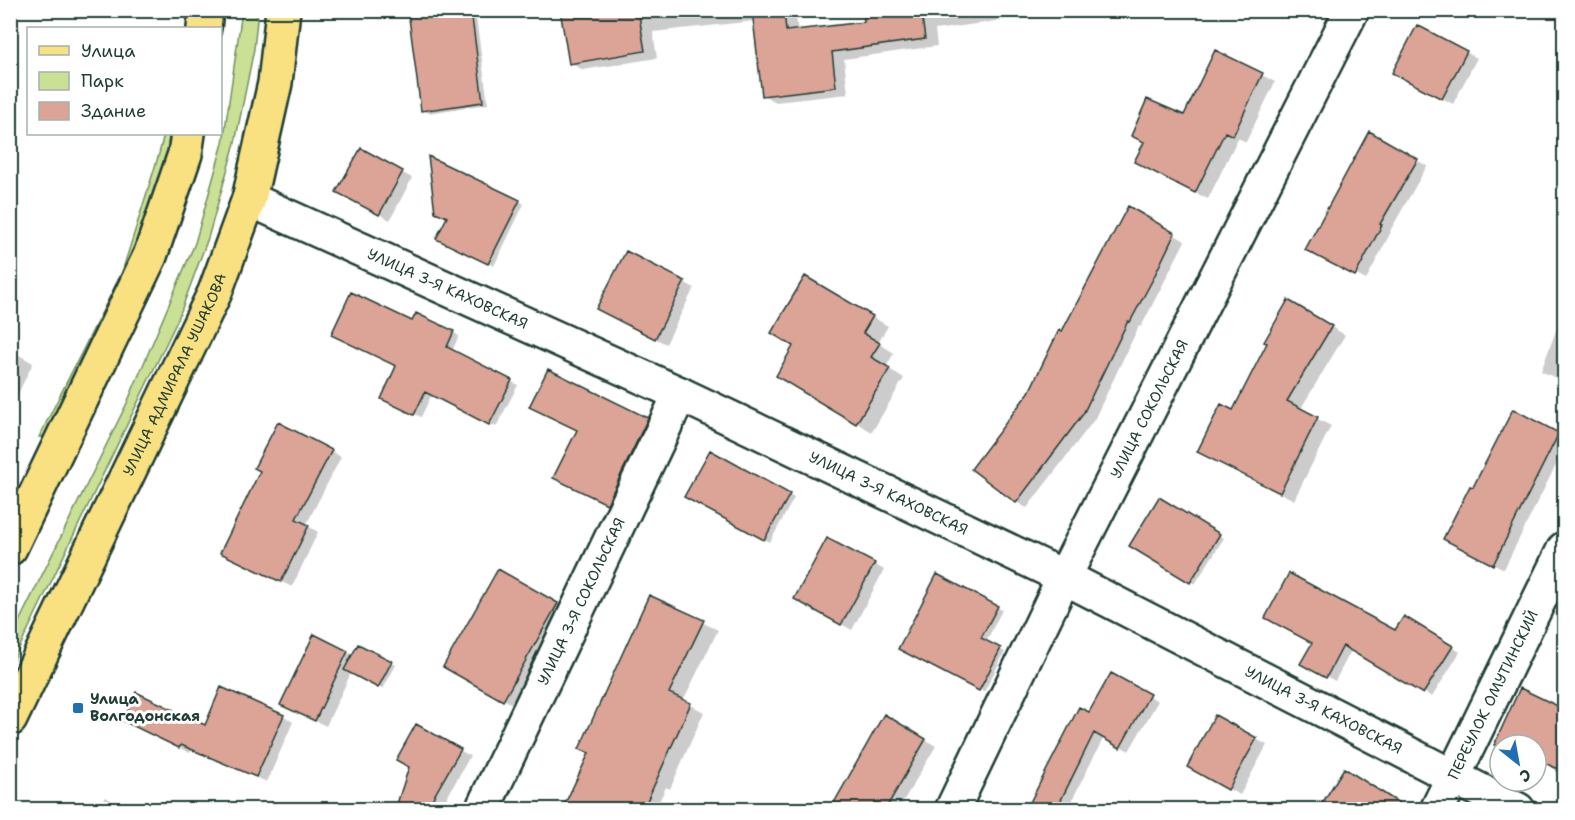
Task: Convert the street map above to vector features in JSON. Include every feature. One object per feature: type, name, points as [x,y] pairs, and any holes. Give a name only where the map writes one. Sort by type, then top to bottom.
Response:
[{"type":"main road","points":[[204,27],[206,10]]},
{"type":"main road","name":"УЛИЦА АДМИРАЛА УШАКОВА","points":[[10,720],[215,292],[249,199],[275,82],[283,10]]},
{"type":"main road","points":[[10,548],[150,256],[186,154],[188,135]]},
{"type":"street","name":"УЛИЦА СОКОЛЬСКАЯ","points":[[952,810],[1064,577],[1352,10]]},
{"type":"street","name":"УЛИЦА 3-Я КАХОВСКАЯ","points":[[249,199],[680,394],[1064,577],[1518,810]]},
{"type":"street","name":"УЛИЦА 3-Я СОКОЛЬСКАЯ","points":[[482,810],[680,394]]},
{"type":"street","name":"ПЕРЕУЛОК ОМУТИНСКИЙ","points":[[1437,810],[1564,549]]},
{"type":"green space","points":[[242,11],[258,11],[254,49],[235,143],[208,238],[178,319],[11,665],[11,638],[127,403],[195,243],[223,143]]},
{"type":"green space","points":[[164,135],[176,135],[134,269],[51,437],[39,437],[122,272]]},
{"type":"building","points":[[408,10],[471,10],[483,102],[421,111]]},
{"type":"building","points":[[560,10],[638,10],[645,51],[569,64]]},
{"type":"building","points":[[752,10],[784,10],[786,31],[864,22],[863,10],[921,10],[925,39],[832,52],[836,87],[762,96]]},
{"type":"building","points":[[1417,25],[1467,51],[1442,99],[1392,73]]},
{"type":"building","points":[[1215,50],[1263,73],[1233,136],[1225,132],[1195,193],[1134,162],[1144,142],[1131,136],[1147,99],[1184,115]]},
{"type":"building","points":[[1369,131],[1418,159],[1380,224],[1382,225],[1355,276],[1305,250]]},
{"type":"building","points":[[361,148],[403,171],[379,215],[336,192]]},
{"type":"building","points":[[428,156],[520,200],[488,264],[436,239],[447,217],[435,212]]},
{"type":"building","points":[[1128,206],[1175,233],[1153,279],[1130,322],[1128,321],[1083,414],[1016,503],[971,469],[1029,392],[1059,330],[1062,331]]},
{"type":"building","points":[[626,251],[685,281],[655,339],[596,309]]},
{"type":"building","points":[[805,276],[873,316],[863,333],[880,343],[871,357],[890,368],[856,424],[776,376],[793,346],[771,333]]},
{"type":"building","points":[[351,292],[412,321],[416,313],[454,331],[447,347],[512,380],[489,425],[425,392],[414,415],[381,399],[396,366],[331,335]]},
{"type":"building","points":[[1288,300],[1332,326],[1287,401],[1318,417],[1280,493],[1197,452],[1221,404],[1233,410],[1267,343],[1264,342]]},
{"type":"building","points":[[548,369],[648,418],[607,504],[553,478],[577,430],[529,407]]},
{"type":"building","points":[[1513,409],[1559,433],[1493,565],[1443,539]]},
{"type":"building","points":[[278,422],[332,450],[296,519],[309,525],[281,582],[220,553],[260,471],[254,468]]},
{"type":"building","points":[[710,450],[790,494],[764,540],[684,497]]},
{"type":"building","points":[[1159,497],[1220,534],[1190,583],[1129,546]]},
{"type":"building","points":[[827,538],[875,563],[841,625],[794,599]]},
{"type":"building","points":[[498,569],[558,603],[503,701],[443,667]]},
{"type":"building","points":[[1289,573],[1395,630],[1404,616],[1453,646],[1423,694],[1343,646],[1326,678],[1300,664],[1312,643],[1265,618]]},
{"type":"building","points":[[937,574],[998,606],[981,638],[1001,648],[979,691],[898,649]]},
{"type":"building","points":[[649,595],[704,620],[669,693],[691,703],[643,810],[562,810],[589,753],[579,749]]},
{"type":"building","points":[[314,634],[348,651],[315,721],[280,705]]},
{"type":"building","points":[[358,644],[392,661],[378,688],[344,670]]},
{"type":"building","points":[[1111,673],[1150,694],[1120,748],[1094,733],[1056,810],[1026,810],[1079,707],[1089,712]]},
{"type":"building","points":[[221,687],[284,715],[256,777],[181,745],[179,748],[123,721],[136,692],[205,725]]},
{"type":"building","points":[[1520,688],[1564,709],[1564,772],[1548,765],[1548,733],[1499,733]]},
{"type":"building","points":[[884,714],[926,739],[885,810],[830,810]]},
{"type":"building","points":[[1215,715],[1257,738],[1228,790],[1187,767]]},
{"type":"building","points":[[416,724],[461,749],[426,810],[395,810],[409,767],[396,760]]},
{"type":"building","points":[[1344,768],[1410,810],[1318,810]]},
{"type":"place","name":"Улица Волгодонская","points":[[78,708]]}]
